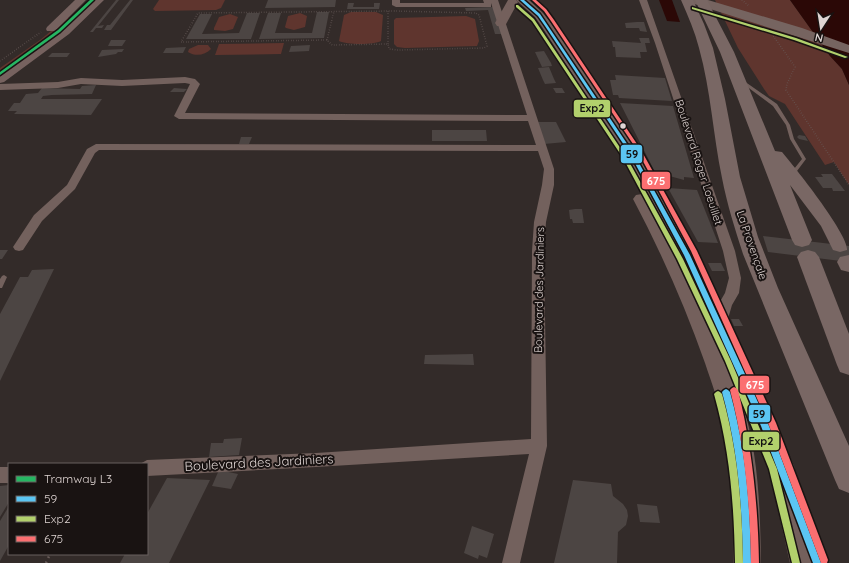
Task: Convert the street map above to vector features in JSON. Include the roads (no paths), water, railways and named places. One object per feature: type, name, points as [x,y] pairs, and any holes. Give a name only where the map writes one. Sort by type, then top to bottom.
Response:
[{"type":"highway","name":"La Provençale","points":[[687,0],[707,50],[730,173],[737,202],[760,273],[849,480]]},
{"type":"highway","points":[[695,0],[797,31],[849,49]]},
{"type":"highway","points":[[703,0],[782,23],[849,46]]},
{"type":"highway","points":[[703,0],[738,78],[849,365]]},
{"type":"highway","points":[[762,138],[830,224],[846,257]]},
{"type":"main road","points":[[2,61],[49,31],[81,0]]},
{"type":"main road","points":[[0,79],[66,32],[98,0]]},
{"type":"main road","points":[[501,23],[515,1]]},
{"type":"main road","points":[[515,1],[540,15],[548,26],[632,154],[666,214],[720,325],[765,426],[817,563]]},
{"type":"main road","points":[[515,1],[533,25],[620,158],[654,220],[701,323],[737,427],[744,485],[747,563]]},
{"type":"main road","points":[[781,466],[804,563]]},
{"type":"street","points":[[396,0],[396,5],[488,5],[487,0]]},
{"type":"street","name":"Boulevard des Jardiniers","points":[[494,0],[549,169],[550,177],[540,222],[538,251],[539,446],[512,563]]},
{"type":"street","name":"Boulevard Roger Loeuillet","points":[[643,0],[729,251],[735,278],[732,293],[725,305],[720,325]]},
{"type":"street","points":[[0,87],[58,85],[81,81],[122,83],[192,81],[195,84],[179,116],[532,118]]},
{"type":"street","points":[[19,247],[38,218],[71,187],[81,171],[90,151],[96,147],[542,148]]},
{"type":"street","name":"Boulevard des Jardiniers","points":[[148,468],[316,460],[539,446]]},
{"type":"lane","points":[[738,78],[775,105],[788,125],[792,139],[804,159],[791,175]]},
{"type":"lane","points":[[0,286],[4,277]]},
{"type":"tram line","name":"L3","points":[[0,74],[59,31],[92,0]]}]
